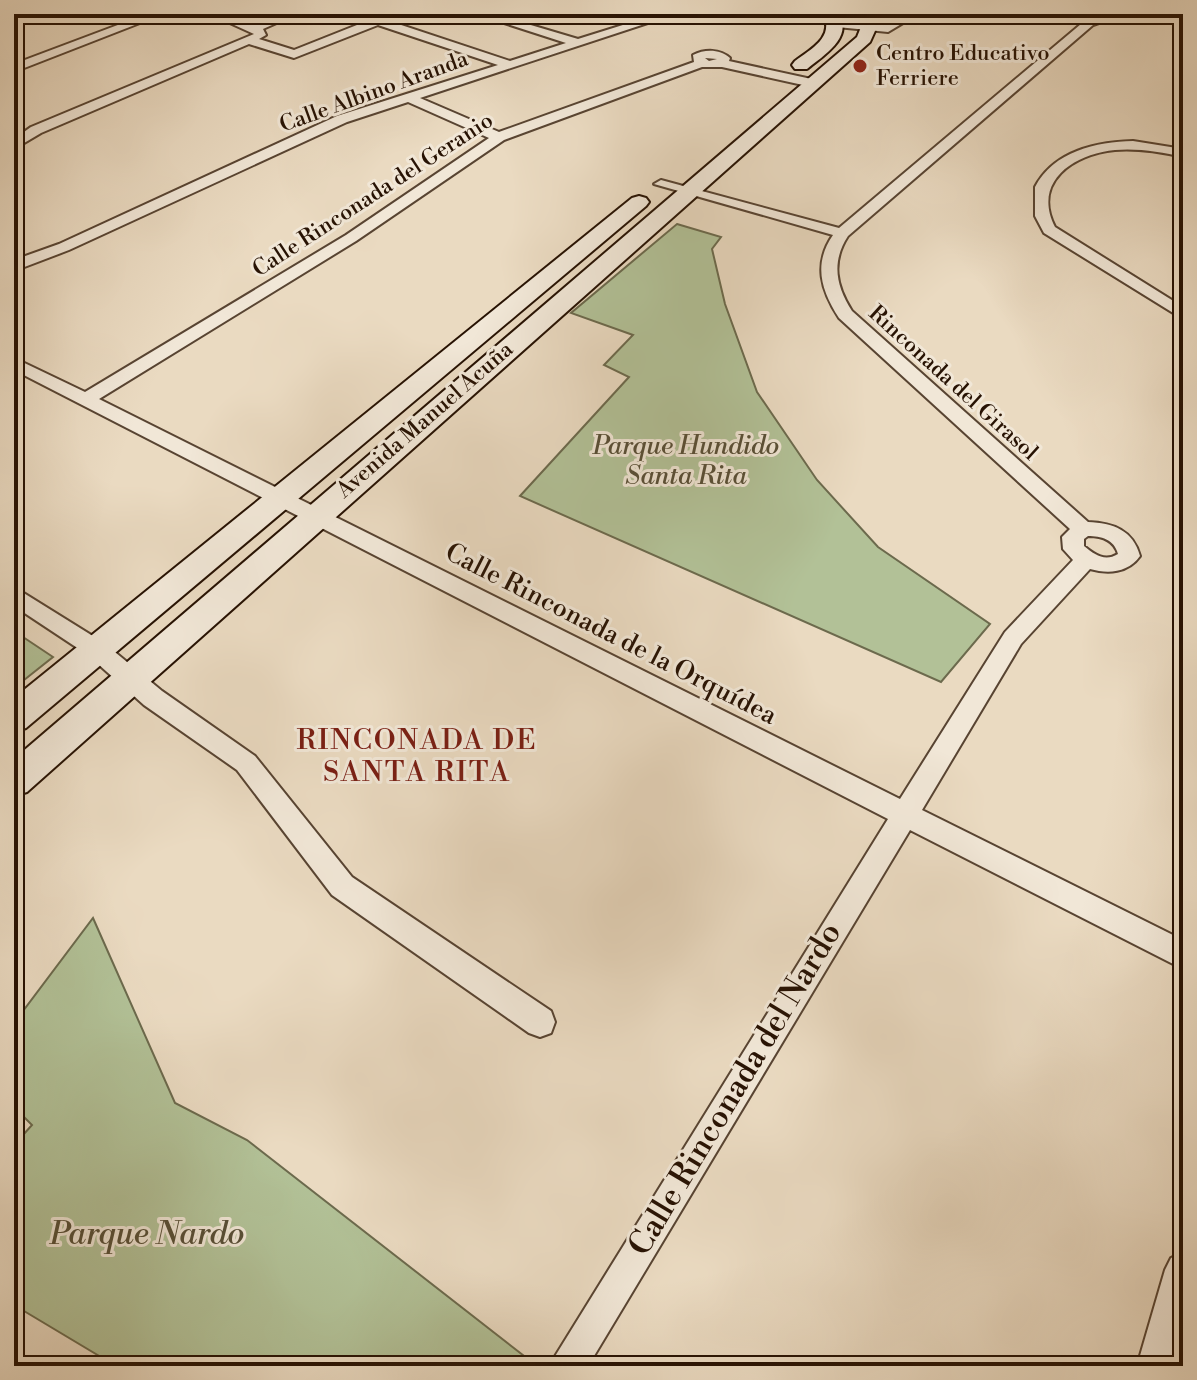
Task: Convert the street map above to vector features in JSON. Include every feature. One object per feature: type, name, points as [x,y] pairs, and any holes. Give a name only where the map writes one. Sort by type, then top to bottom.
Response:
[{"type":"street","points":[[14,68],[157,14]]},
{"type":"street","points":[[216,14],[294,54],[378,21]]},
{"type":"street","points":[[14,145],[36,130],[254,34],[291,14]]},
{"type":"street","points":[[357,14],[510,65]]},
{"type":"street","points":[[482,14],[578,43]]},
{"type":"street","name":"Calle Albino Aranda","points":[[14,266],[147,210],[297,138],[409,98],[669,14]]},
{"type":"street","points":[[838,61],[912,14]]},
{"type":"street","points":[[1051,14],[1089,23],[1113,16]]},
{"type":"street","points":[[619,17],[640,23]]},
{"type":"street","points":[[834,19],[869,22],[888,29]]},
{"type":"street","name":"Avenida Manuel Acuña","points":[[14,718],[674,187],[799,80],[835,34],[834,19]]},
{"type":"street","points":[[838,61],[864,39],[869,22]]},
{"type":"street","name":"Rinconada del Girasol","points":[[1083,529],[845,314],[834,297],[826,275],[833,245],[842,233],[1089,23]]},
{"type":"street","name":"Calle Rinconada del Geranio","points":[[86,399],[351,238],[499,137],[702,63],[697,58],[705,54],[719,55],[724,58],[722,63],[799,80]]},
{"type":"street","name":"Avenida Manuel Acuña","points":[[799,80],[838,61]]},
{"type":"street","points":[[409,98],[499,137]]},
{"type":"street","points":[[1183,153],[1144,145],[1093,148],[1068,159],[1047,177],[1040,192],[1043,221],[1049,230],[1183,314]]},
{"type":"street","points":[[674,187],[842,233]]},
{"type":"street","name":"Avenida Manuel Acuña","points":[[14,781],[316,516],[674,187]]},
{"type":"street","name":"Calle Rinconada de la Orquídea","points":[[14,363],[1183,955]]},
{"type":"street","points":[[1083,529],[1116,534],[1127,545],[1129,556],[1120,564],[1104,566],[1086,560],[1074,549],[1073,537],[1083,529]]},
{"type":"street","name":"Calle Rinconada del Nardo","points":[[567,1366],[1013,638],[1086,560]]},
{"type":"street","points":[[14,595],[96,649],[130,679],[246,763],[342,886],[540,1022]]},
{"type":"street","points":[[1155,1366],[1183,1270]]},
{"type":"green space","name":"Parque Hundido Santa Rita","points":[[677,224],[721,237],[712,249],[725,304],[757,392],[817,480],[878,547],[990,624],[941,682],[520,496],[629,377],[604,365],[633,335],[571,313]]},
{"type":"green space","points":[[14,631],[53,657],[14,688]]},
{"type":"green space","name":"Parque Nardo","points":[[93,918],[175,1103],[247,1140],[537,1366],[116,1366],[14,1305],[14,1145],[32,1125],[14,1107],[14,1023]]},
{"type":"place","name":"Centro Educativo Ferriere","points":[[860,66]]},
{"type":"district","name":"RINCONADA DE SANTA RITA","points":[[417,756]]}]
